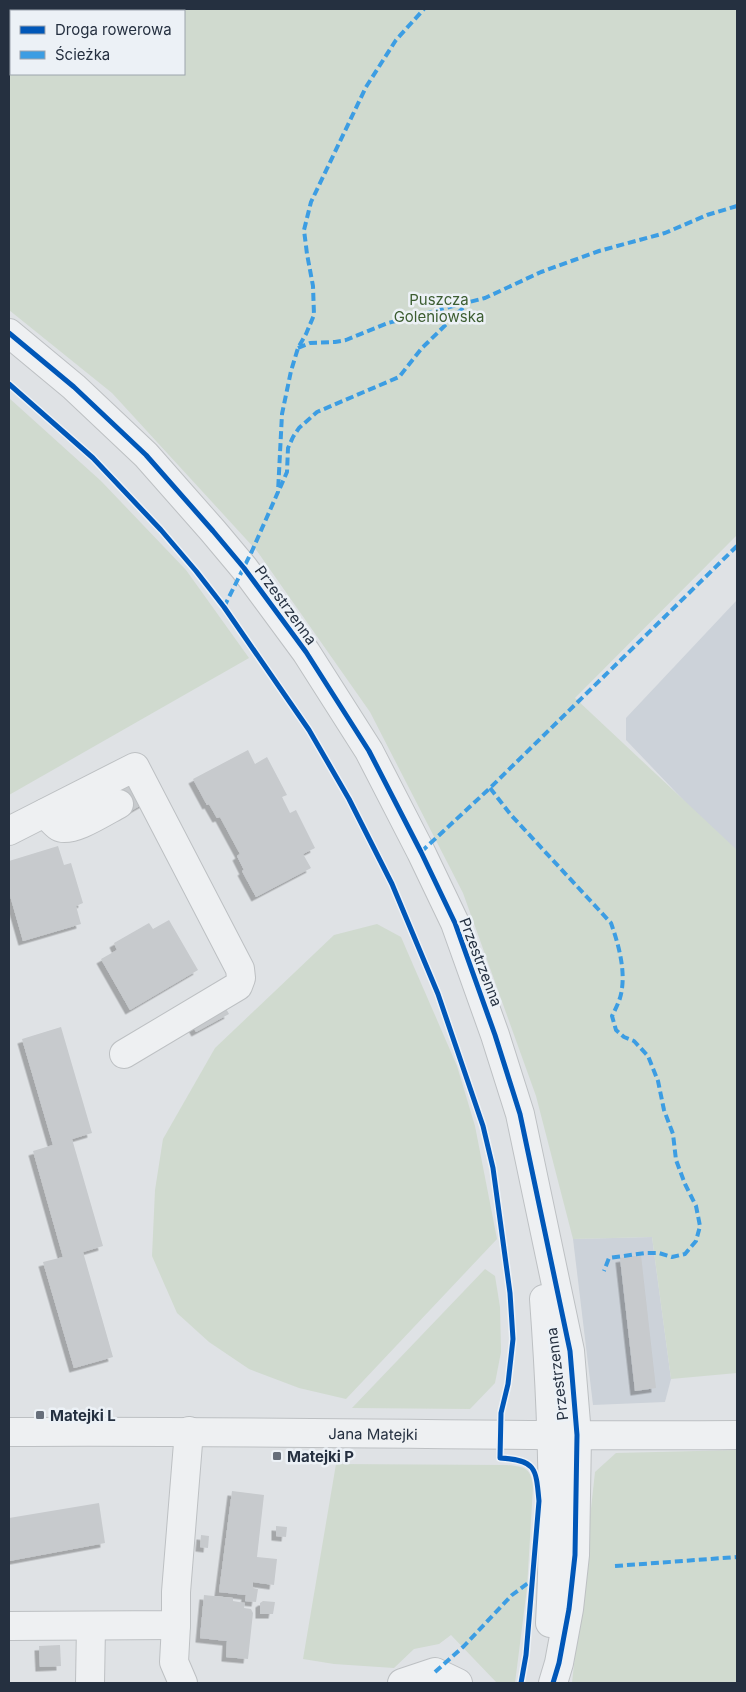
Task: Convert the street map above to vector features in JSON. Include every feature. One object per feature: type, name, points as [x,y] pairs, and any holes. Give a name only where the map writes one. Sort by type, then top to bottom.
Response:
[{"type":"street","name":"Przestrzenna","points":[[9,332],[74,388],[146,455],[249,575],[306,652],[369,751],[455,923],[496,1035],[520,1114],[541,1222],[570,1351],[565,1435],[554,1500],[547,1683]]},
{"type":"street","points":[[9,830],[135,767],[240,969],[241,978],[238,986],[124,1054]]},
{"type":"street","points":[[45,813],[60,828],[68,829],[119,804]]},
{"type":"street","points":[[183,1683],[174,1662],[176,1592],[189,1431]]},
{"type":"street","name":"Jana Matejki","points":[[9,1432],[189,1431],[737,1435]]},
{"type":"street","name":"Przestrzenna","points":[[553,1683],[559,1663],[569,1609],[575,1555],[565,1435]]},
{"type":"street","points":[[9,1626],[176,1625]]},
{"type":"street","points":[[90,1683],[91,1626]]},
{"type":"street","points":[[402,1683],[435,1672],[458,1683]]},
{"type":"shaded area","points":[[737,600],[737,856],[626,740],[626,718]]},
{"type":"shaded area","points":[[652,1237],[671,1379],[665,1402],[593,1405],[573,1239]]},
{"type":"green space","name":"Puszcza Goleniowska","points":[[9,9],[737,9],[737,535],[575,698],[737,850],[737,1373],[671,1379],[652,1237],[573,1239],[536,1096],[463,893],[370,712],[257,551],[112,393],[9,310]]},
{"type":"green space","points":[[9,398],[101,481],[186,570],[249,658],[9,795]]},
{"type":"green space","points":[[377,924],[401,937],[457,1066],[475,1126],[497,1239],[346,1399],[299,1388],[249,1369],[209,1342],[177,1313],[152,1256],[155,1190],[163,1139],[215,1048],[334,935]]},
{"type":"green space","points":[[485,1269],[495,1276],[500,1307],[501,1352],[495,1383],[470,1409],[352,1408]]},
{"type":"green space","points":[[737,1450],[737,1683],[572,1683],[595,1472],[616,1453]]},
{"type":"green space","points":[[336,1464],[507,1465],[523,1468],[529,1472],[533,1487],[527,1588],[515,1683],[497,1683],[451,1635],[439,1644],[414,1649],[394,1668],[334,1664],[303,1659]]},
{"type":"building","points":[[248,750],[255,764],[267,757],[287,795],[282,797],[290,813],[296,810],[315,848],[303,854],[311,868],[256,897],[242,871],[244,870],[237,856],[240,854],[220,817],[217,818],[209,804],[207,805],[193,779]]},
{"type":"building","points":[[133,781],[145,803],[122,816],[110,793]]},
{"type":"building","points":[[58,846],[64,865],[71,863],[83,903],[76,906],[81,924],[23,941],[9,892],[9,861]]},
{"type":"building","points":[[169,920],[198,970],[130,1010],[101,959],[117,950],[114,943],[149,923],[153,929]]},
{"type":"building","points":[[224,1005],[229,1014],[196,1032],[191,1023]]},
{"type":"building","points":[[61,1027],[92,1133],[72,1139],[103,1246],[83,1252],[113,1357],[74,1368],[43,1262],[63,1257],[33,1151],[53,1145],[22,1039]]},
{"type":"building","points":[[641,1255],[656,1388],[635,1391],[620,1258]]},
{"type":"building","points":[[232,1491],[264,1495],[257,1557],[277,1559],[274,1585],[253,1582],[253,1588],[258,1589],[256,1602],[245,1601],[246,1595],[219,1592]]},
{"type":"building","points":[[99,1503],[105,1543],[9,1561],[9,1518]]},
{"type":"building","points":[[276,1526],[287,1527],[286,1537],[276,1536]]},
{"type":"building","points":[[201,1535],[209,1536],[208,1548],[200,1547]]},
{"type":"building","points":[[204,1595],[233,1598],[233,1601],[245,1603],[244,1608],[251,1609],[253,1613],[248,1659],[226,1657],[227,1641],[200,1638]]},
{"type":"building","points":[[263,1601],[275,1602],[273,1614],[260,1614],[260,1603]]},
{"type":"building","points":[[60,1645],[61,1666],[40,1667],[39,1646]]},
{"type":"marked path","points":[[224,607],[252,551],[278,492],[282,414],[298,348],[314,315],[313,286],[304,230],[311,202],[366,87],[396,40],[424,9]]},
{"type":"marked path","points":[[298,348],[310,343],[346,340],[388,323],[485,298],[541,272],[599,251],[665,233],[707,215],[737,206]]},
{"type":"marked path","points":[[280,488],[287,472],[288,448],[299,428],[317,412],[399,377],[422,348],[467,304]]},
{"type":"marked path","points":[[421,852],[490,788],[737,546]]},
{"type":"marked path","points":[[490,788],[511,815],[611,923],[619,951],[623,979],[620,998],[612,1016],[616,1030],[624,1037],[634,1041],[648,1056],[658,1081],[664,1110],[673,1134],[676,1160],[696,1206],[700,1226],[696,1241],[685,1254],[672,1257],[659,1253],[645,1253],[609,1258],[604,1271]]},
{"type":"marked path","points":[[615,1566],[737,1557]]},
{"type":"marked path","points":[[435,1672],[464,1646],[512,1595],[531,1581]]},
{"type":"cycle path","points":[[9,333],[74,387],[146,455],[244,568],[306,652],[369,751],[455,923],[495,1035],[520,1114],[570,1351],[577,1435],[575,1555],[569,1609],[559,1663],[553,1683]]},
{"type":"cycle path","points":[[9,384],[93,458],[161,530],[224,607],[309,730],[349,799],[392,884],[438,994],[483,1126],[493,1168],[510,1293],[513,1339],[508,1384],[501,1413],[500,1458],[512,1459],[527,1464],[535,1473],[537,1481],[539,1501],[526,1655],[521,1683]]},
{"type":"place","name":"Matejki L","points":[[40,1415]]},
{"type":"place","name":"Matejki P","points":[[277,1456]]}]
